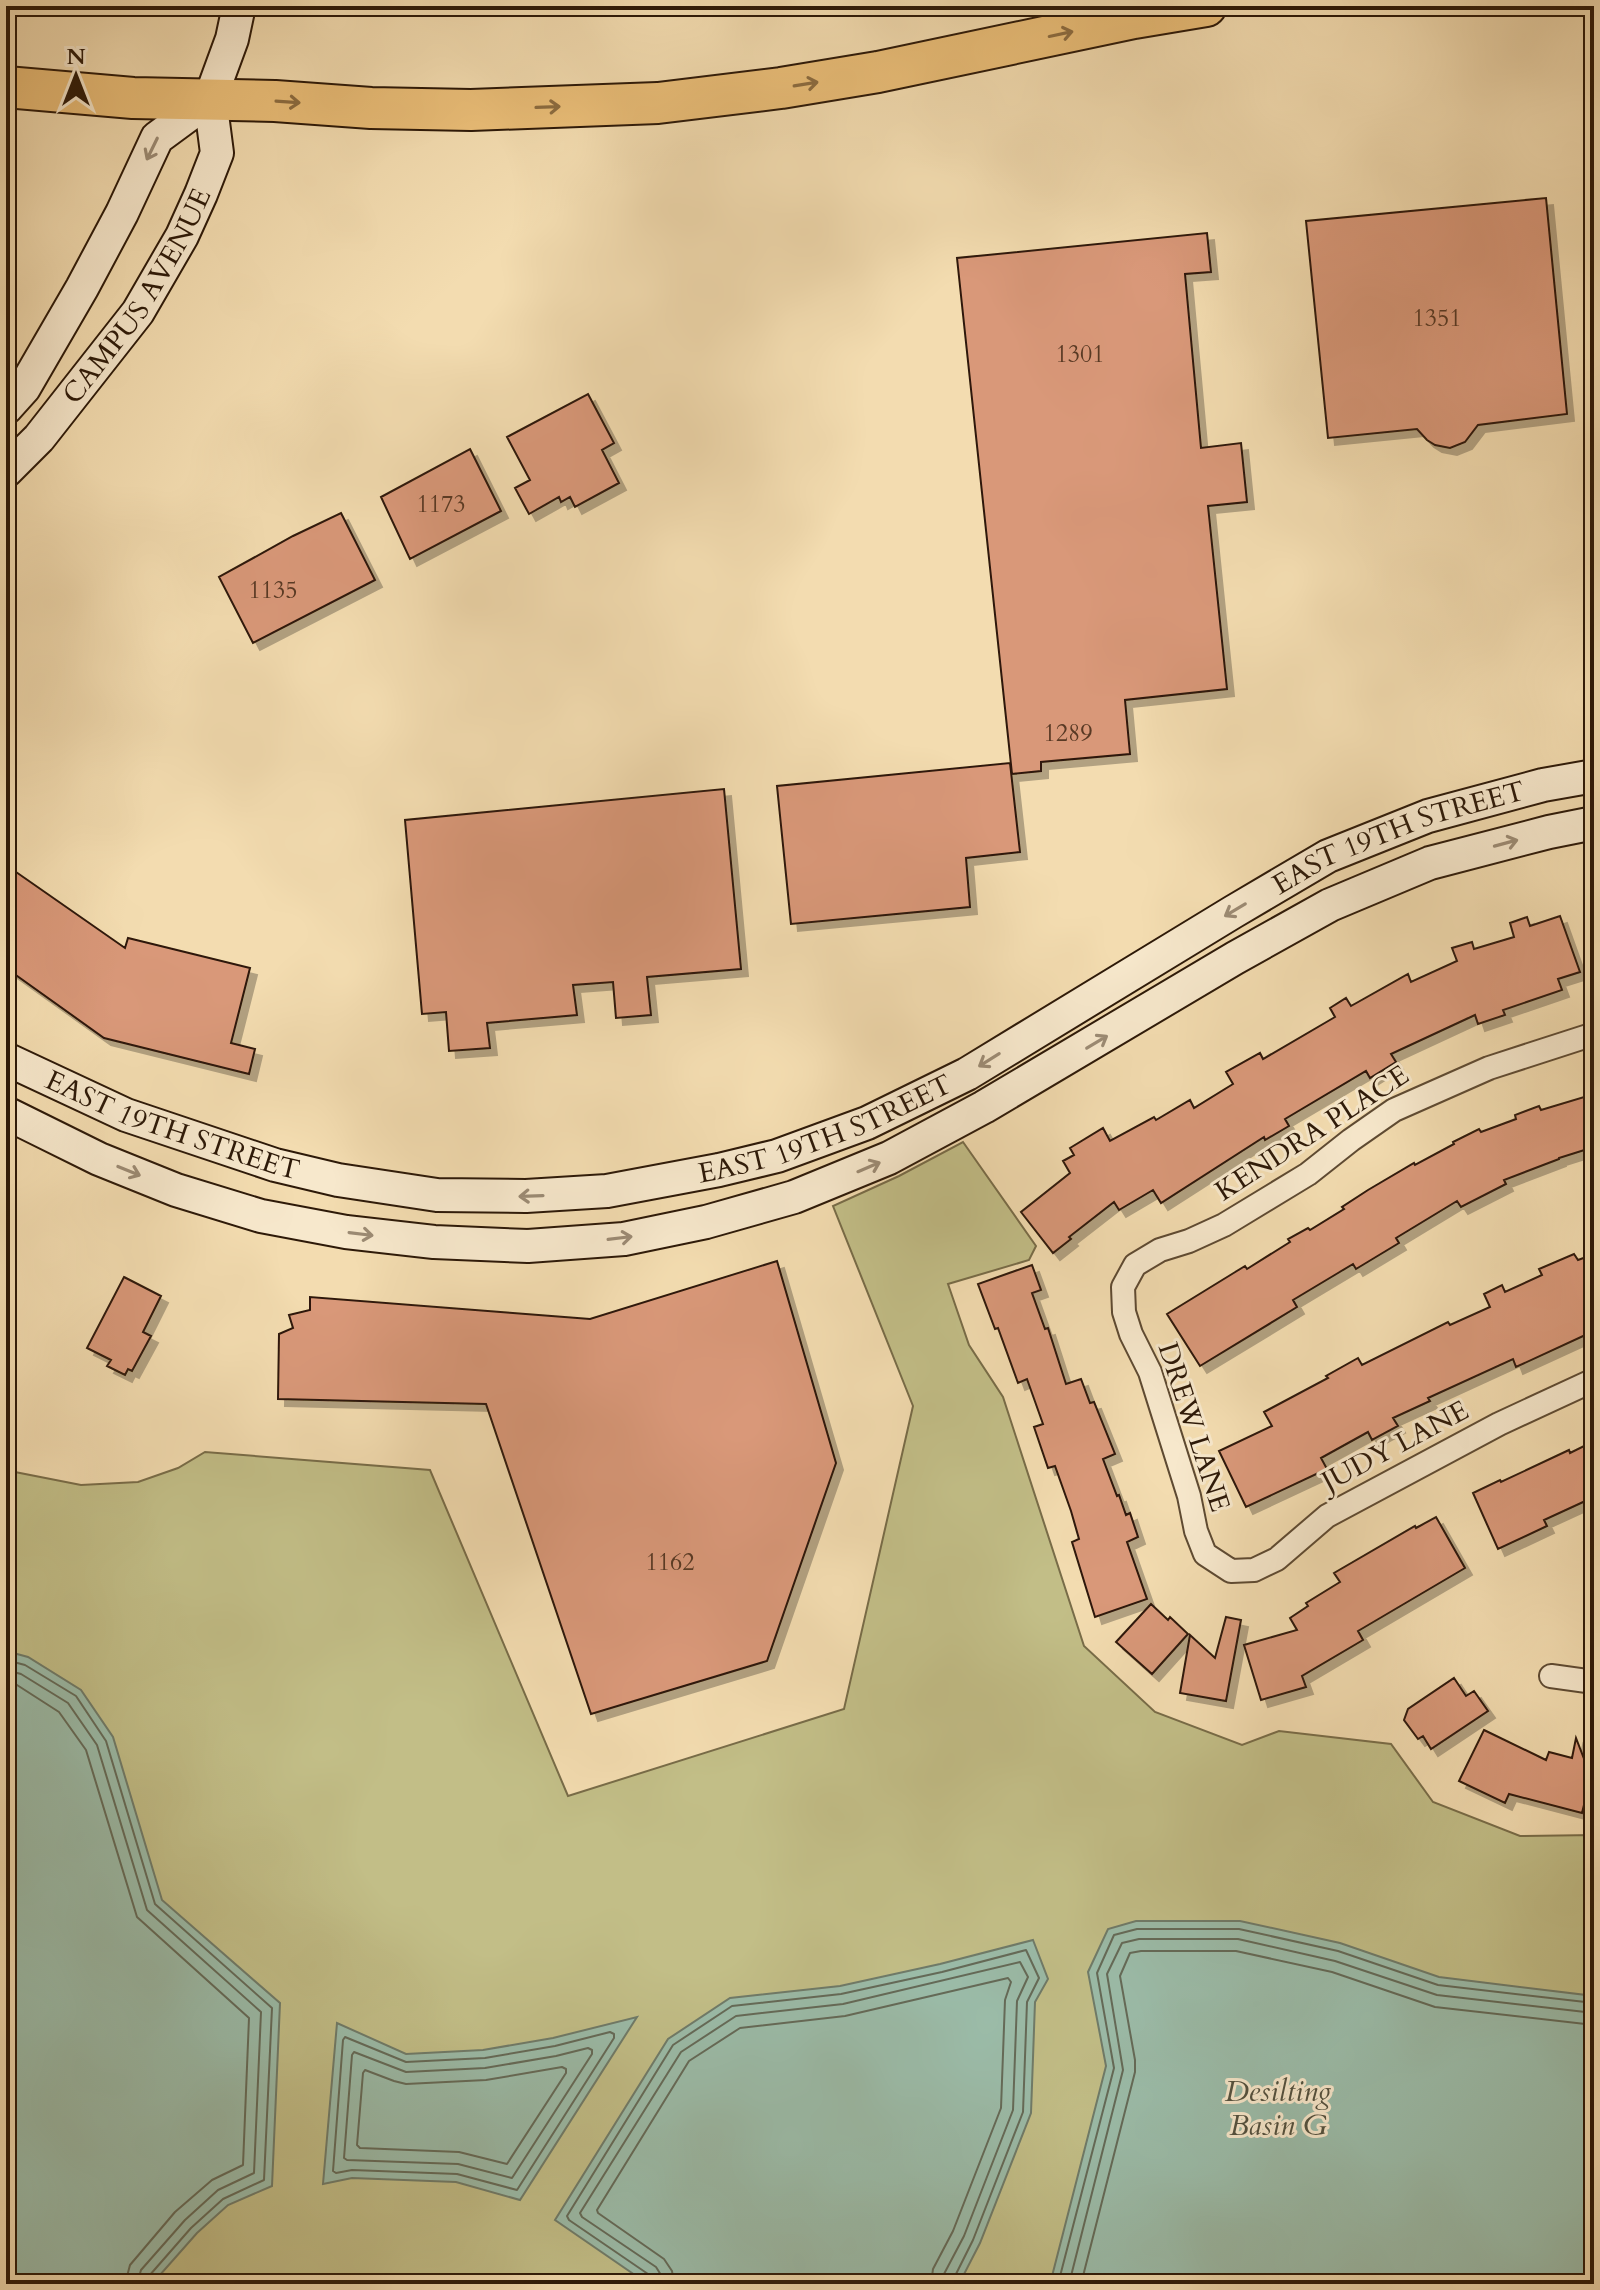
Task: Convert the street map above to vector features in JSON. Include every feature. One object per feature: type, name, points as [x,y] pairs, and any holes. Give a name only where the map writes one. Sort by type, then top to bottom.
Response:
[{"type":"highway","points":[[6,87],[133,98],[371,108],[471,110],[658,103],[878,72],[1134,18],[1206,6]]},
{"type":"main road","name":"CAMPUS AVENUE","points":[[6,471],[39,438],[138,312],[182,236],[217,153],[210,99],[232,39],[239,6]]},
{"type":"main road","name":"CAMPUS AVENUE","points":[[6,408],[24,388],[82,288],[157,138],[210,99]]},
{"type":"main road","name":"EAST 19TH STREET","points":[[6,1059],[126,1115],[275,1165],[322,1177],[437,1195],[526,1196],[607,1191],[777,1156],[867,1123],[967,1074],[1328,856],[1428,816],[1543,785],[1594,776]]},
{"type":"main road","name":"EAST 19TH STREET","points":[[6,1113],[99,1159],[176,1190],[261,1216],[346,1232],[434,1242],[528,1246],[624,1239],[706,1222],[794,1197],[851,1175],[984,1107],[1330,905],[1430,863],[1594,823]]},
{"type":"street","name":"KENDRA PLACE","points":[[1123,1287],[1135,1265],[1160,1250],[1224,1225],[1308,1174],[1394,1110],[1489,1068],[1594,1034]]},
{"type":"street","name":"DREW LANE","points":[[1123,1287],[1124,1312],[1150,1372],[1205,1554],[1231,1571]]},
{"type":"street","name":"JUDY LANE","points":[[1231,1571],[1254,1570],[1277,1559],[1327,1516],[1499,1424],[1594,1380]]},
{"type":"street","points":[[1551,1676],[1594,1682]]},
{"type":"shaded area","points":[[963,1142],[1036,1246],[1029,1260],[948,1284],[969,1345],[1003,1397],[1084,1646],[1155,1712],[1242,1745],[1279,1731],[1391,1744],[1433,1802],[1520,1836],[1594,1835],[1594,2284],[6,2284],[6,1468],[81,1485],[138,1482],[178,1468],[205,1452],[430,1470],[568,1796],[844,1709],[913,1406],[833,1206]]},
{"type":"water","points":[[6,1651],[28,1657],[81,1690],[113,1737],[162,1900],[280,2003],[272,2186],[228,2205],[197,2233],[152,2284],[6,2284]]},
{"type":"water","name":"Desilting Basin G","points":[[1136,1921],[1240,1921],[1340,1943],[1439,1977],[1594,1996],[1594,2284],[1050,2284],[1106,2066],[1088,1972],[1108,1929]]},
{"type":"water","points":[[1033,1940],[1048,1979],[1035,2002],[1031,2113],[980,2243],[959,2284],[648,2284],[555,2220],[668,2039],[730,1998],[840,1986]]},
{"type":"water","points":[[637,2017],[520,2200],[456,2182],[352,2178],[323,2184],[337,2023],[406,2054],[483,2050],[553,2038]]},
{"type":"building","points":[[1546,198],[1567,414],[1478,425],[1465,442],[1450,448],[1435,445],[1417,429],[1328,438],[1306,221]]},
{"type":"building","points":[[1207,233],[1211,272],[1185,274],[1201,448],[1241,443],[1247,502],[1208,506],[1227,689],[1125,700],[1130,754],[1041,762],[1041,771],[1012,774],[957,258]]},
{"type":"building","points":[[588,394],[614,443],[602,450],[619,483],[575,507],[570,497],[561,502],[559,497],[529,514],[515,488],[530,480],[507,437]]},
{"type":"building","points":[[470,449],[501,511],[410,559],[381,497]]},
{"type":"building","points":[[341,513],[375,580],[253,643],[219,577]]},
{"type":"building","points":[[1010,763],[1020,852],[966,858],[970,907],[791,924],[777,786]]},
{"type":"building","points":[[724,789],[741,969],[647,977],[651,1015],[616,1018],[613,982],[573,985],[577,1015],[487,1023],[490,1048],[449,1051],[446,1012],[422,1014],[405,820]]},
{"type":"building","points":[[6,865],[125,948],[128,938],[250,968],[231,1043],[255,1049],[249,1074],[104,1038],[6,968]]},
{"type":"building","points":[[1560,916],[1580,972],[1558,979],[1562,990],[1503,1010],[1505,1015],[1478,1024],[1475,1015],[1391,1054],[1396,1062],[1370,1078],[1366,1071],[1285,1119],[1289,1126],[1265,1140],[1264,1137],[1161,1203],[1153,1190],[1119,1210],[1114,1202],[1053,1253],[1021,1212],[1070,1173],[1063,1161],[1074,1155],[1070,1148],[1103,1128],[1110,1141],[1190,1100],[1194,1108],[1233,1084],[1226,1072],[1260,1053],[1263,1059],[1335,1017],[1330,1008],[1346,998],[1351,1006],[1408,974],[1411,982],[1457,961],[1452,948],[1472,942],[1474,949],[1514,937],[1510,923],[1527,917],[1530,926]]},
{"type":"building","points":[[1594,1094],[1594,1147],[1504,1180],[1506,1184],[1461,1207],[1457,1201],[1396,1238],[1399,1243],[1356,1269],[1353,1264],[1293,1300],[1297,1307],[1200,1366],[1167,1314],[1245,1266],[1247,1269],[1290,1242],[1288,1239],[1308,1228],[1310,1230],[1344,1209],[1342,1207],[1368,1190],[1453,1142],[1479,1129],[1481,1132],[1516,1119],[1515,1115],[1539,1106],[1541,1110]]},
{"type":"building","points":[[1574,1254],[1578,1260],[1589,1256],[1594,1267],[1594,1331],[1516,1367],[1513,1359],[1428,1398],[1430,1401],[1393,1418],[1398,1426],[1372,1440],[1368,1432],[1321,1458],[1327,1469],[1246,1507],[1219,1451],[1272,1426],[1264,1412],[1358,1358],[1362,1365],[1448,1322],[1450,1325],[1490,1307],[1484,1294],[1502,1285],[1505,1292],[1542,1275],[1539,1269]]},
{"type":"building","points":[[777,1261],[836,1463],[767,1661],[591,1714],[486,1404],[278,1399],[279,1334],[293,1328],[289,1315],[310,1310],[310,1297],[590,1319]]},
{"type":"building","points":[[1032,1265],[1041,1290],[1032,1293],[1045,1329],[1048,1328],[1066,1384],[1081,1379],[1090,1403],[1094,1402],[1115,1454],[1103,1459],[1126,1515],[1130,1513],[1138,1537],[1127,1542],[1147,1599],[1095,1617],[1072,1542],[1079,1539],[1071,1511],[1055,1466],[1048,1468],[1034,1427],[1043,1424],[1027,1379],[1018,1383],[978,1284]]},
{"type":"building","points":[[124,1277],[161,1296],[143,1332],[151,1336],[132,1371],[128,1369],[125,1375],[107,1366],[111,1360],[87,1348]]},
{"type":"building","points":[[1594,1441],[1594,1497],[1544,1520],[1547,1526],[1498,1549],[1473,1493]]},
{"type":"building","points":[[1436,1517],[1465,1568],[1358,1631],[1363,1640],[1302,1676],[1306,1687],[1261,1700],[1244,1645],[1297,1630],[1290,1618],[1308,1606],[1306,1603],[1340,1582],[1334,1573]]},
{"type":"building","points":[[1151,1604],[1188,1634],[1152,1674],[1116,1642]]},
{"type":"building","points":[[1226,1617],[1241,1620],[1226,1701],[1180,1693],[1190,1635],[1215,1658]]},
{"type":"building","points":[[1454,1678],[1466,1696],[1474,1691],[1488,1711],[1431,1749],[1423,1736],[1418,1739],[1404,1720],[1408,1709]]},
{"type":"building","points":[[1484,1730],[1546,1760],[1549,1752],[1572,1758],[1576,1738],[1591,1777],[1582,1813],[1509,1794],[1505,1803],[1459,1781]]}]
